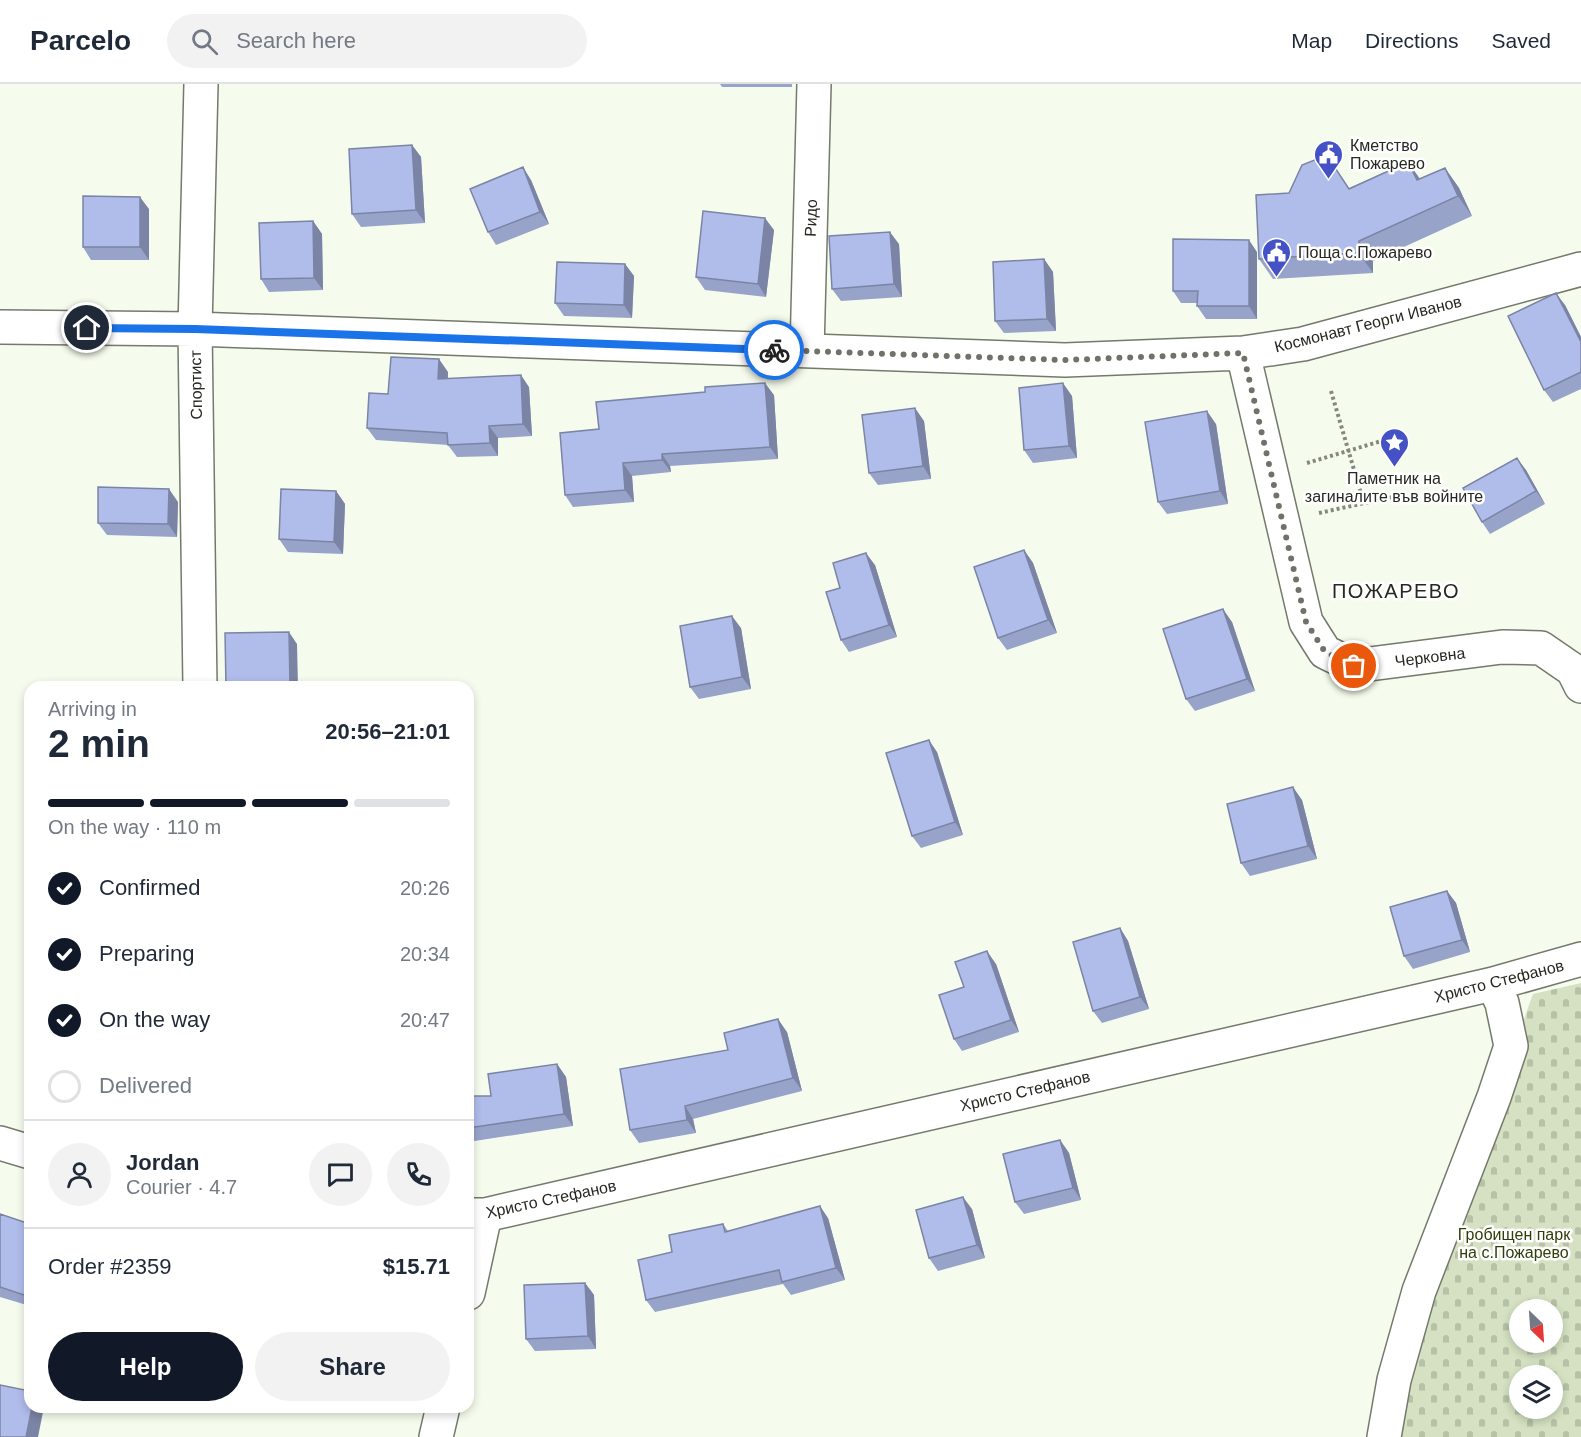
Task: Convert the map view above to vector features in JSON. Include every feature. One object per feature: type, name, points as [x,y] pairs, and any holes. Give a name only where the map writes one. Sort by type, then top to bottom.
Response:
[{"type":"street","name":"Спортист","points":[[200,681],[195,329],[201,84]]},
{"type":"street","name":"Ридо","points":[[807,351],[814,84]]},
{"type":"street","name":"Космонавт Георги Иванов","points":[[0,327],[195,329],[1065,360],[1243,353],[1303,344],[1581,269]]},
{"type":"street","name":"Черковна","points":[[1243,353],[1306,622],[1325,652],[1354,666],[1502,647],[1541,648],[1573,670],[1581,686]]},
{"type":"street","name":"Христо Стефанов","points":[[477,1215],[1493,984],[1581,959]]},
{"type":"street","points":[[1384,1437],[1394,1380],[1419,1291],[1494,1097],[1511,1046],[1502,1003],[1493,984]]},
{"type":"street","points":[[0,1143],[24,1150]]},
{"type":"street","points":[[474,1241],[477,1215]]},
{"type":"street","points":[[436,1437],[442,1413]]},
{"type":"path","points":[[1331,391],[1364,504]]},
{"type":"path","points":[[1298,466],[1395,437]]},
{"type":"path","points":[[1310,515],[1406,494]]},
{"type":"green space","name":"Гробищен парк на с.Пожарево","points":[[1581,983],[1581,1437],[1393,1437],[1442,1248],[1533,994]]},
{"type":"building","points":[[412,145],[416,210],[352,214],[349,149]]},
{"type":"building","points":[[1317,159],[1334,166],[1349,189],[1408,162],[1417,180],[1445,168],[1458,196],[1359,241],[1359,253],[1259,259],[1256,195],[1289,193],[1302,165]]},
{"type":"building","points":[[523,167],[540,212],[488,232],[470,189]]},
{"type":"building","points":[[83,196],[140,197],[140,247],[83,247]]},
{"type":"building","points":[[703,211],[765,218],[758,284],[696,277]]},
{"type":"building","points":[[313,221],[314,278],[261,279],[259,223]]},
{"type":"building","points":[[890,232],[894,284],[832,289],[829,236]]},
{"type":"building","points":[[1173,239],[1249,240],[1249,306],[1197,306],[1198,291],[1173,291]]},
{"type":"building","points":[[1044,259],[1047,319],[995,321],[993,262]]},
{"type":"building","points":[[557,262],[625,264],[624,305],[555,303]]},
{"type":"building","points":[[1556,293],[1581,342],[1581,372],[1544,390],[1508,316]]},
{"type":"building","points":[[391,357],[439,359],[438,379],[521,375],[523,424],[489,426],[490,443],[448,445],[447,433],[367,428],[369,393],[388,394]]},
{"type":"building","points":[[765,383],[770,447],[662,454],[662,460],[623,463],[625,490],[565,495],[560,433],[599,429],[596,402],[705,392],[705,387]]},
{"type":"building","points":[[1063,383],[1069,446],[1024,450],[1019,388]]},
{"type":"building","points":[[915,408],[923,466],[869,473],[862,415]]},
{"type":"building","points":[[1207,411],[1220,491],[1158,502],[1145,422]]},
{"type":"building","points":[[1517,458],[1536,491],[1482,522],[1463,488]]},
{"type":"building","points":[[98,487],[169,489],[168,524],[98,523]]},
{"type":"building","points":[[281,489],[336,491],[334,542],[279,539]]},
{"type":"building","points":[[1024,550],[1048,620],[998,638],[974,567]]},
{"type":"building","points":[[866,553],[889,625],[841,640],[826,592],[840,588],[833,563]]},
{"type":"building","points":[[1223,609],[1247,679],[1186,699],[1163,629]]},
{"type":"building","points":[[732,616],[742,677],[690,687],[680,626]]},
{"type":"building","points":[[289,632],[290,681],[226,681],[225,633]]},
{"type":"building","points":[[929,740],[955,822],[912,836],[886,753]]},
{"type":"building","points":[[1293,787],[1308,846],[1241,863],[1227,804]]},
{"type":"building","points":[[1447,891],[1462,940],[1404,956],[1390,907]]},
{"type":"building","points":[[1120,928],[1140,997],[1093,1011],[1073,942]]},
{"type":"building","points":[[987,951],[1011,1020],[954,1039],[939,995],[964,987],[955,962]]},
{"type":"building","points":[[778,1019],[793,1078],[685,1106],[687,1120],[630,1130],[620,1069],[728,1050],[724,1033]]},
{"type":"building","points":[[557,1064],[564,1114],[474,1127],[474,1096],[491,1096],[488,1074]]},
{"type":"building","points":[[1060,1140],[1073,1188],[1015,1202],[1003,1154]]},
{"type":"building","points":[[963,1197],[977,1245],[929,1258],[916,1210]]},
{"type":"building","points":[[820,1206],[836,1268],[782,1282],[779,1270],[646,1300],[638,1260],[672,1252],[669,1235],[723,1224],[725,1232]]},
{"type":"building","points":[[0,1214],[24,1222],[24,1295],[0,1287]]},
{"type":"building","points":[[585,1283],[588,1336],[526,1339],[524,1285]]},
{"type":"building","points":[[0,1385],[24,1390],[24,1413],[31,1413],[26,1437],[0,1437]]},
{"type":"way so far","points":[[774,350],[1065,360],[1167,358],[1243,353],[1306,622],[1325,652],[1354,666]]},
{"type":"place","name":"Кметство Пожарево","points":[[1329,180]]},
{"type":"place","name":"Поща с.Пожарево","points":[[1277,278]]},
{"type":"place","name":"Паметник на загиналите във войните","points":[[1394,468]]},
{"type":"district","name":"ПОЖАРЕВО","points":[[1396,591]]},
{"type":"route","points":[[87,328],[195,329],[774,350]]}]
